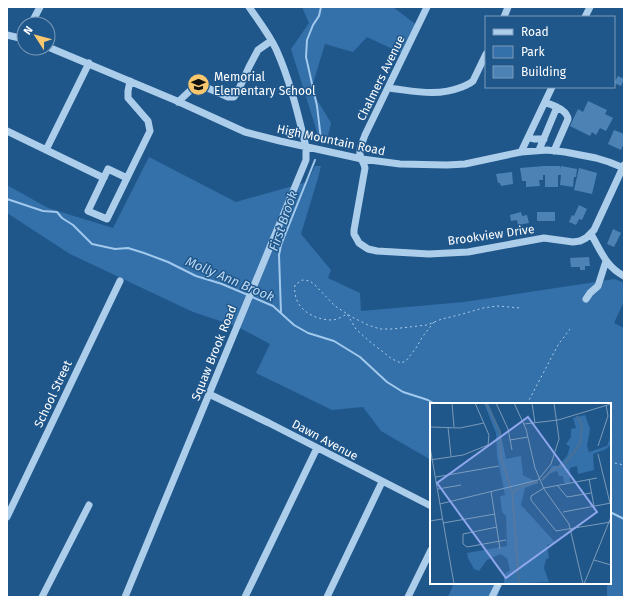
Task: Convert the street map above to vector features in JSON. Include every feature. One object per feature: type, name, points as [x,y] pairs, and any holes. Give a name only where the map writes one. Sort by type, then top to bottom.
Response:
[{"type":"street","points":[[35,16],[40,7]]},
{"type":"street","name":"Squaw Brook Road","points":[[125,597],[306,160],[306,147],[289,84],[272,41],[249,7]]},
{"type":"street","name":"Chalmers Avenue","points":[[362,159],[360,152],[365,135],[427,7]]},
{"type":"street","points":[[586,16],[590,7]]},
{"type":"street","points":[[178,102],[194,86],[203,86],[228,97],[234,97],[258,50],[272,41]]},
{"type":"street","name":"High Mountain Road","points":[[56,50],[89,63],[245,132],[362,159],[400,164],[447,165],[465,164],[521,152],[539,150],[580,154],[624,167]]},
{"type":"street","points":[[388,88],[430,93],[457,89],[470,84],[473,81],[485,56]]},
{"type":"street","points":[[46,150],[89,63]]},
{"type":"street","points":[[127,178],[108,169],[88,211],[107,219],[150,131],[148,121],[128,98],[130,81]]},
{"type":"street","points":[[521,152],[552,88]]},
{"type":"street","points":[[545,102],[557,107],[568,116],[554,151]]},
{"type":"street","points":[[539,150],[557,107]]},
{"type":"street","points":[[7,131],[104,178]]},
{"type":"street","points":[[528,137],[534,139],[544,139]]},
{"type":"street","name":"Brookview Drive","points":[[362,159],[365,168],[354,234],[359,244],[368,249],[412,254],[456,253],[544,238],[573,242],[580,241],[591,234]]},
{"type":"street","points":[[624,167],[591,234],[606,261],[617,273],[624,276]]},
{"type":"street","points":[[586,299],[598,286],[606,261]]},
{"type":"street","name":"School Street","points":[[7,517],[120,281]]},
{"type":"street","name":"Dawn Avenue","points":[[209,394],[430,506]]},
{"type":"street","points":[[244,597],[317,448]]},
{"type":"street","points":[[327,597],[382,482]]},
{"type":"street","points":[[42,597],[89,505]]},
{"type":"street","points":[[408,597],[430,552]]},
{"type":"street","points":[[492,597],[498,584]]},
{"type":"path","points":[[347,314],[334,320],[318,317],[307,312],[301,308],[296,301],[294,292],[295,285],[302,280],[310,281],[335,306],[368,325],[380,329],[427,325],[442,318],[459,316],[483,308],[497,306],[520,308]]},
{"type":"path","points":[[347,314],[356,329],[369,342],[392,360],[401,363],[406,361],[434,322]]},
{"type":"path","points":[[527,403],[558,345],[570,329]]},
{"type":"path","points":[[611,462],[624,465]]},
{"type":"green space","points":[[302,7],[393,7],[418,26],[403,54],[367,37],[353,52],[325,44],[311,90],[331,123],[328,136],[318,135],[291,49],[309,23]]},
{"type":"green space","points":[[149,157],[236,202],[307,182],[315,166],[321,166],[301,234],[331,270],[328,278],[360,293],[361,311],[464,302],[615,279],[624,283],[624,301],[614,323],[624,328],[624,597],[607,597],[607,584],[611,584],[611,403],[430,403],[430,459],[381,431],[363,407],[332,410],[256,373],[270,344],[238,327],[193,312],[70,254],[7,213],[7,185],[48,208],[113,228]]},
{"type":"green space","points":[[454,584],[501,584],[498,597],[448,597]]},
{"type":"building","points":[[618,76],[624,79],[621,86],[615,83]]},
{"type":"building","points":[[588,101],[607,110],[605,114],[613,118],[606,131],[600,128],[596,135],[592,132],[590,136],[570,126],[578,109],[583,112]]},
{"type":"building","points":[[614,130],[624,134],[624,143],[621,150],[608,144]]},
{"type":"building","points":[[560,166],[560,169],[561,166],[577,169],[573,187],[560,185],[561,175],[558,175],[558,187],[545,187],[545,175],[543,175],[543,180],[539,180],[540,186],[526,187],[526,181],[522,181],[520,168]]},
{"type":"building","points":[[579,168],[597,173],[592,194],[574,190]]},
{"type":"building","points":[[512,172],[513,184],[501,186],[500,183],[498,183],[496,174]]},
{"type":"building","points":[[579,205],[587,209],[582,220],[579,219],[576,225],[569,222],[572,215],[574,216]]},
{"type":"building","points":[[521,212],[522,216],[527,215],[529,223],[518,225],[517,220],[511,221],[510,215]]},
{"type":"building","points":[[537,212],[555,212],[555,221],[537,221]]},
{"type":"building","points":[[613,229],[621,233],[614,247],[607,244]]},
{"type":"building","points":[[589,257],[590,266],[585,266],[585,270],[580,270],[580,267],[571,267],[570,258]]},
{"type":"waterway","name":"First Brook","points":[[321,7],[319,16],[313,25],[307,40],[306,57],[317,106],[321,139]]},
{"type":"waterway","name":"First Brook","points":[[281,313],[279,255],[281,245],[315,160]]},
{"type":"waterway","name":"Molly Ann Brook","points":[[7,199],[43,211],[57,212],[62,218],[73,225],[92,244],[115,249],[128,248],[144,253],[168,262],[196,276],[222,284],[248,295]]},
{"type":"waterway","name":"Molly Ann Brook","points":[[252,297],[273,306],[294,325],[308,333],[334,341],[360,357],[387,382],[403,392],[433,403]]},
{"type":"waterway","name":"Molly Ann Brook","points":[[611,512],[624,519]]},
{"type":"place","name":"Memorial Elementary School","points":[[198,84]]}]
